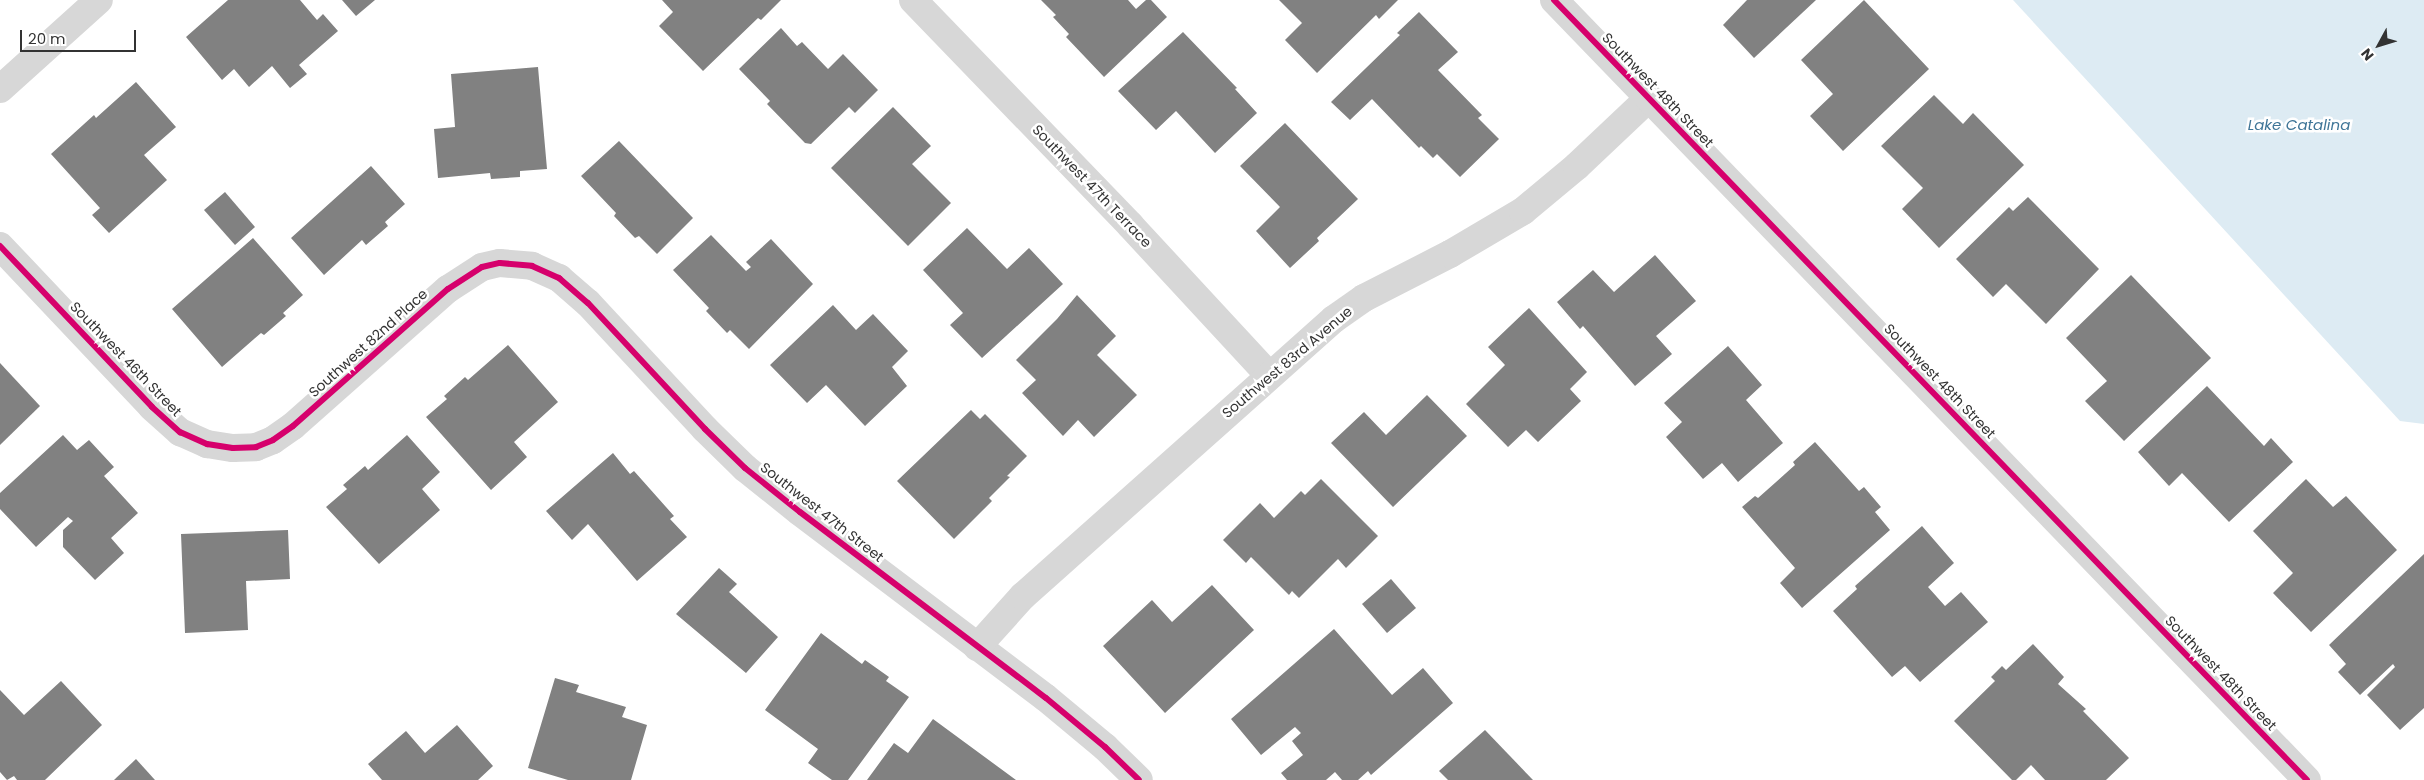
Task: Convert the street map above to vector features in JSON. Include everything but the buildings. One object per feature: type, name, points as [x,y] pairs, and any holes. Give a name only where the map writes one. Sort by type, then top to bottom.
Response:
[{"type":"street","points":[[0,90],[99,0]]},
{"type":"street","name":"Southwest 47th Terrace","points":[[913,0],[1130,225],[1269,375]]},
{"type":"street","name":"Southwest 48th Street","points":[[1554,0],[2307,780]]},
{"type":"street","name":"Southwest 83rd Avenue","points":[[977,647],[1023,596],[1334,319],[1364,298],[1450,254],[1523,211],[1577,166],[1649,98]]},
{"type":"street","name":"Southwest 46th Street","points":[[0,246],[152,407],[180,432],[207,444],[233,448],[256,447]]},
{"type":"street","name":"Southwest 82nd Place","points":[[256,447],[273,440],[293,426],[408,323],[466,275],[482,267],[500,263]]},
{"type":"street","name":"Southwest 47th Street","points":[[500,263],[532,266],[559,278],[588,303],[705,429],[744,468],[1046,698],[1105,747],[1140,780]]},
{"type":"water","name":"Lake Catalina","points":[[2013,0],[2424,0],[2424,424],[2400,421]]},
{"type":"cycle path","points":[[1554,0],[2307,780]]},
{"type":"cycle path","points":[[0,246],[152,407],[180,432],[207,444],[233,448],[256,447],[273,440],[293,426],[448,289],[482,267],[500,263],[532,266],[559,278],[588,303],[705,429],[745,468],[800,512],[1046,698],[1105,747],[1139,780]]}]
